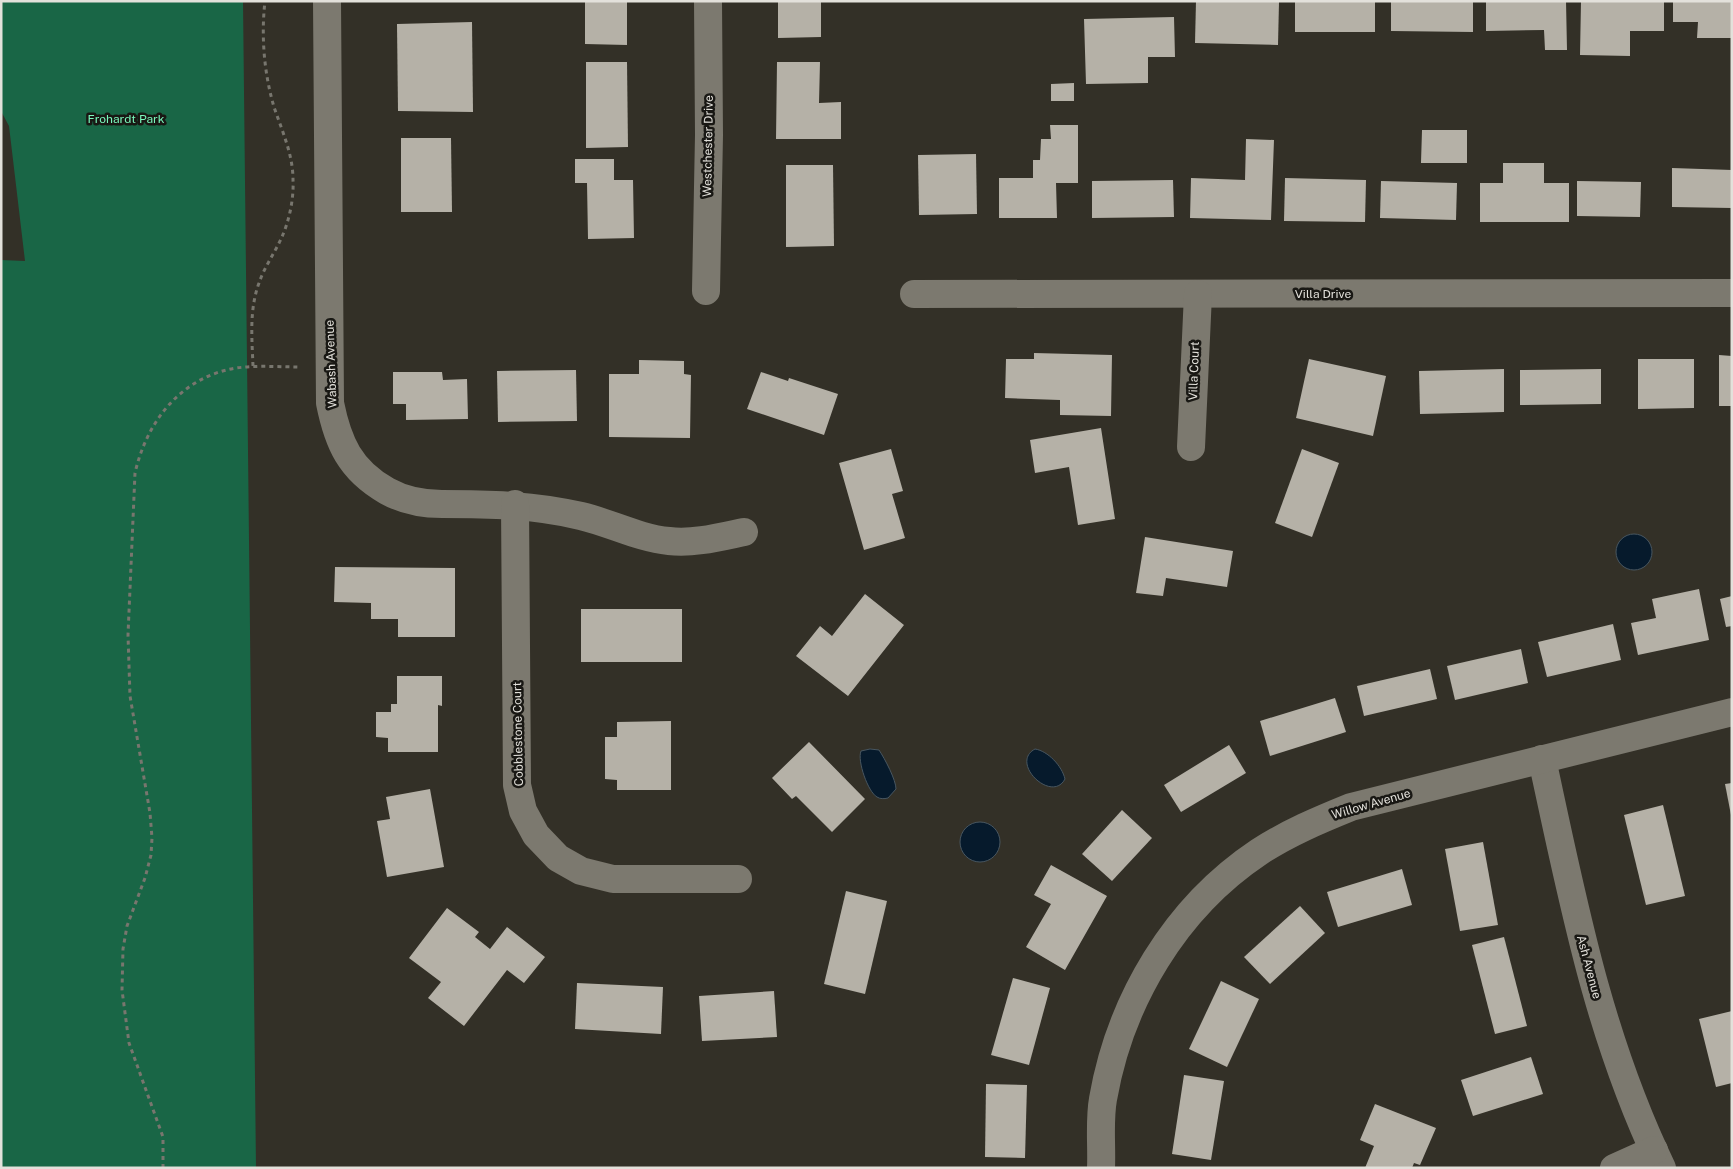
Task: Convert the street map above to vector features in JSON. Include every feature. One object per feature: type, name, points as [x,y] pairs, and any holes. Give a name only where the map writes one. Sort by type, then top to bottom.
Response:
[{"type":"street","name":"Wabash Avenue","points":[[327,1],[330,403],[336,433],[348,457],[366,477],[388,492],[413,501],[434,504],[515,504],[584,516],[637,534],[670,541],[701,540],[744,532]]},
{"type":"street","name":"Westchester Drive","points":[[706,291],[709,135],[708,1]]},
{"type":"street","name":"Villa Drive","points":[[914,294],[1732,293]]},
{"type":"street","name":"Villa Court","points":[[1191,447],[1198,294]]},
{"type":"street","name":"Cobblestone Court","points":[[515,504],[517,785],[523,811],[536,835],[558,858],[581,871],[613,879],[738,879]]},
{"type":"street","name":"Willow Avenue","points":[[1101,1168],[1103,1101],[1115,1047],[1131,1004],[1153,963],[1180,926],[1211,892],[1258,853],[1306,825],[1351,807],[1732,712]]},
{"type":"street","name":"Ash Avenue","points":[[1542,759],[1593,987],[1620,1070],[1658,1159]]},
{"type":"street","points":[[1614,1168],[1658,1159]]},
{"type":"path","points":[[253,366],[253,308],[258,284],[282,237],[292,198],[293,180],[287,143],[275,109],[266,74],[262,23],[265,1]]},
{"type":"path","points":[[163,1168],[163,1137],[129,1043],[122,990],[123,949],[127,926],[151,855],[152,838],[150,813],[130,696],[128,635],[135,474],[146,438],[154,422],[179,394],[207,376],[224,370],[253,366],[329,368]]},
{"type":"green space","name":"Frohardt Park","points":[[1,1],[243,1],[256,1168],[1,1168],[1,260],[25,261],[9,126],[1,111]]},
{"type":"water","points":[[1634,534],[1641,535],[1647,539],[1651,545],[1651,559],[1647,565],[1641,569],[1634,570],[1627,569],[1621,565],[1617,559],[1616,552],[1617,545],[1621,539],[1627,535]]},
{"type":"water","points":[[1035,749],[1049,756],[1061,769],[1065,779],[1059,785],[1051,787],[1035,779],[1027,763],[1028,755]]},
{"type":"water","points":[[879,750],[894,780],[896,789],[888,798],[877,797],[870,789],[864,776],[860,756],[861,751]]},
{"type":"water","points":[[976,822],[984,822],[991,825],[997,831],[1000,842],[997,853],[991,859],[984,862],[976,862],[969,859],[963,853],[960,846],[960,838],[963,831],[969,825]]},
{"type":"building","points":[[585,1],[627,1],[627,45],[585,44]]},
{"type":"building","points":[[778,1],[821,1],[821,37],[778,38]]},
{"type":"building","points":[[1196,1],[1279,2],[1278,45],[1195,43]]},
{"type":"building","points":[[1295,1],[1375,1],[1375,32],[1295,32]]},
{"type":"building","points":[[1391,1],[1473,1],[1473,32],[1391,31]]},
{"type":"building","points":[[1486,1],[1566,1],[1567,50],[1545,50],[1544,30],[1486,31]]},
{"type":"building","points":[[1581,1],[1664,1],[1664,31],[1630,31],[1630,56],[1580,55]]},
{"type":"building","points":[[1673,1],[1732,1],[1732,38],[1697,38],[1698,22],[1673,22]]},
{"type":"building","points":[[1174,17],[1175,57],[1148,57],[1148,83],[1086,84],[1084,19]]},
{"type":"building","points":[[472,22],[473,112],[398,111],[397,24]]},
{"type":"building","points":[[586,62],[627,62],[628,147],[586,148]]},
{"type":"building","points":[[777,62],[820,62],[819,103],[841,102],[841,139],[776,139]]},
{"type":"building","points":[[1074,83],[1074,101],[1051,101],[1051,84]]},
{"type":"building","points":[[1050,125],[1078,125],[1078,183],[1056,183],[1057,218],[999,218],[999,178],[1033,178],[1033,160],[1040,160],[1041,139],[1051,139]]},
{"type":"building","points":[[1422,130],[1467,130],[1467,163],[1421,163]]},
{"type":"building","points":[[401,138],[451,138],[452,212],[401,212]]},
{"type":"building","points":[[1246,139],[1274,140],[1271,220],[1190,218],[1191,178],[1245,180]]},
{"type":"building","points":[[976,154],[977,214],[919,215],[918,155]]},
{"type":"building","points":[[575,159],[614,159],[614,180],[633,180],[634,238],[588,239],[587,183],[575,183]]},
{"type":"building","points":[[1503,163],[1544,163],[1544,183],[1569,183],[1569,222],[1480,222],[1480,183],[1503,183]]},
{"type":"building","points":[[786,165],[833,165],[834,246],[786,247]]},
{"type":"building","points":[[1672,168],[1732,170],[1732,208],[1672,207]]},
{"type":"building","points":[[1285,178],[1366,180],[1365,222],[1284,221]]},
{"type":"building","points":[[1173,180],[1174,217],[1092,218],[1092,181]]},
{"type":"building","points":[[1381,181],[1457,183],[1456,220],[1380,218]]},
{"type":"building","points":[[1577,181],[1641,182],[1640,217],[1577,216]]},
{"type":"building","points":[[1034,353],[1112,355],[1111,416],[1060,415],[1060,400],[1005,398],[1006,359],[1034,359]]},
{"type":"building","points":[[1719,355],[1732,356],[1732,406],[1719,406]]},
{"type":"building","points":[[1309,359],[1386,376],[1373,436],[1296,418]]},
{"type":"building","points":[[1638,359],[1694,359],[1694,408],[1638,409]]},
{"type":"building","points":[[639,360],[684,361],[684,374],[691,375],[690,438],[609,437],[609,374],[639,374]]},
{"type":"building","points":[[1504,369],[1504,412],[1420,414],[1419,371]]},
{"type":"building","points":[[1601,369],[1601,404],[1520,405],[1520,370]]},
{"type":"building","points":[[576,370],[577,421],[498,422],[497,371]]},
{"type":"building","points":[[393,372],[442,372],[443,380],[467,379],[468,419],[406,420],[406,404],[393,404]]},
{"type":"building","points":[[761,372],[788,381],[789,378],[838,394],[824,435],[747,409]]},
{"type":"building","points":[[1101,428],[1115,519],[1078,525],[1069,467],[1035,473],[1030,440]]},
{"type":"building","points":[[891,449],[903,491],[892,494],[905,538],[864,550],[839,463]]},
{"type":"building","points":[[1302,449],[1339,463],[1312,537],[1275,523]]},
{"type":"building","points":[[1145,537],[1233,551],[1227,587],[1166,578],[1163,596],[1136,593]]},
{"type":"building","points":[[335,567],[455,568],[455,637],[398,637],[398,619],[371,619],[371,603],[334,602]]},
{"type":"building","points":[[1699,589],[1709,640],[1638,655],[1631,623],[1656,618],[1652,599]]},
{"type":"building","points":[[865,594],[904,625],[848,696],[796,656],[820,626],[832,636]]},
{"type":"building","points":[[1732,596],[1732,626],[1726,627],[1720,599]]},
{"type":"building","points":[[581,609],[682,609],[682,662],[581,662]]},
{"type":"building","points":[[1613,624],[1621,660],[1547,677],[1538,642]]},
{"type":"building","points":[[1521,649],[1528,683],[1455,700],[1447,666]]},
{"type":"building","points":[[1430,669],[1437,699],[1364,716],[1357,686]]},
{"type":"building","points":[[397,676],[442,676],[442,706],[438,705],[438,752],[388,752],[388,738],[376,737],[376,712],[391,712],[391,704],[397,704]]},
{"type":"building","points":[[1335,698],[1346,732],[1270,756],[1260,721]]},
{"type":"building","points":[[671,721],[671,790],[617,790],[617,780],[605,779],[605,737],[617,737],[617,722]]},
{"type":"building","points":[[809,742],[865,799],[832,832],[796,796],[792,799],[772,778]]},
{"type":"building","points":[[1229,745],[1246,773],[1181,812],[1164,785]]},
{"type":"building","points":[[1732,783],[1732,815],[1731,815],[1725,784]]},
{"type":"building","points":[[430,789],[444,867],[387,877],[377,821],[390,819],[386,797]]},
{"type":"building","points":[[1663,805],[1685,896],[1646,905],[1624,815]]},
{"type":"building","points":[[1122,810],[1152,838],[1112,881],[1082,854]]},
{"type":"building","points":[[1483,842],[1498,925],[1460,931],[1445,849]]},
{"type":"building","points":[[1051,865],[1107,896],[1065,970],[1026,947],[1051,904],[1034,895]]},
{"type":"building","points":[[1402,869],[1412,905],[1338,927],[1327,892]]},
{"type":"building","points":[[846,891],[887,901],[865,994],[824,984]]},
{"type":"building","points":[[1300,906],[1325,933],[1270,984],[1244,957]]},
{"type":"building","points":[[447,908],[479,932],[475,937],[490,949],[507,927],[545,957],[524,983],[507,970],[464,1026],[428,998],[441,982],[409,958]]},
{"type":"building","points":[[1504,937],[1527,1026],[1495,1034],[1472,945]]},
{"type":"building","points":[[1013,978],[1050,988],[1029,1065],[991,1055]]},
{"type":"building","points":[[1221,981],[1259,999],[1227,1067],[1189,1049]]},
{"type":"building","points":[[577,983],[663,987],[661,1034],[575,1029]]},
{"type":"building","points":[[774,991],[777,1037],[702,1041],[699,996]]},
{"type":"building","points":[[1732,1011],[1732,1083],[1716,1087],[1699,1019]]},
{"type":"building","points":[[1531,1057],[1543,1094],[1473,1116],[1461,1080]]},
{"type":"building","points":[[1184,1075],[1224,1081],[1211,1160],[1172,1154]]},
{"type":"building","points":[[986,1084],[1027,1085],[1025,1158],[985,1157]]},
{"type":"building","points":[[1375,1104],[1436,1128],[1420,1165],[1414,1163],[1412,1168],[1365,1168],[1374,1146],[1360,1140]]}]
